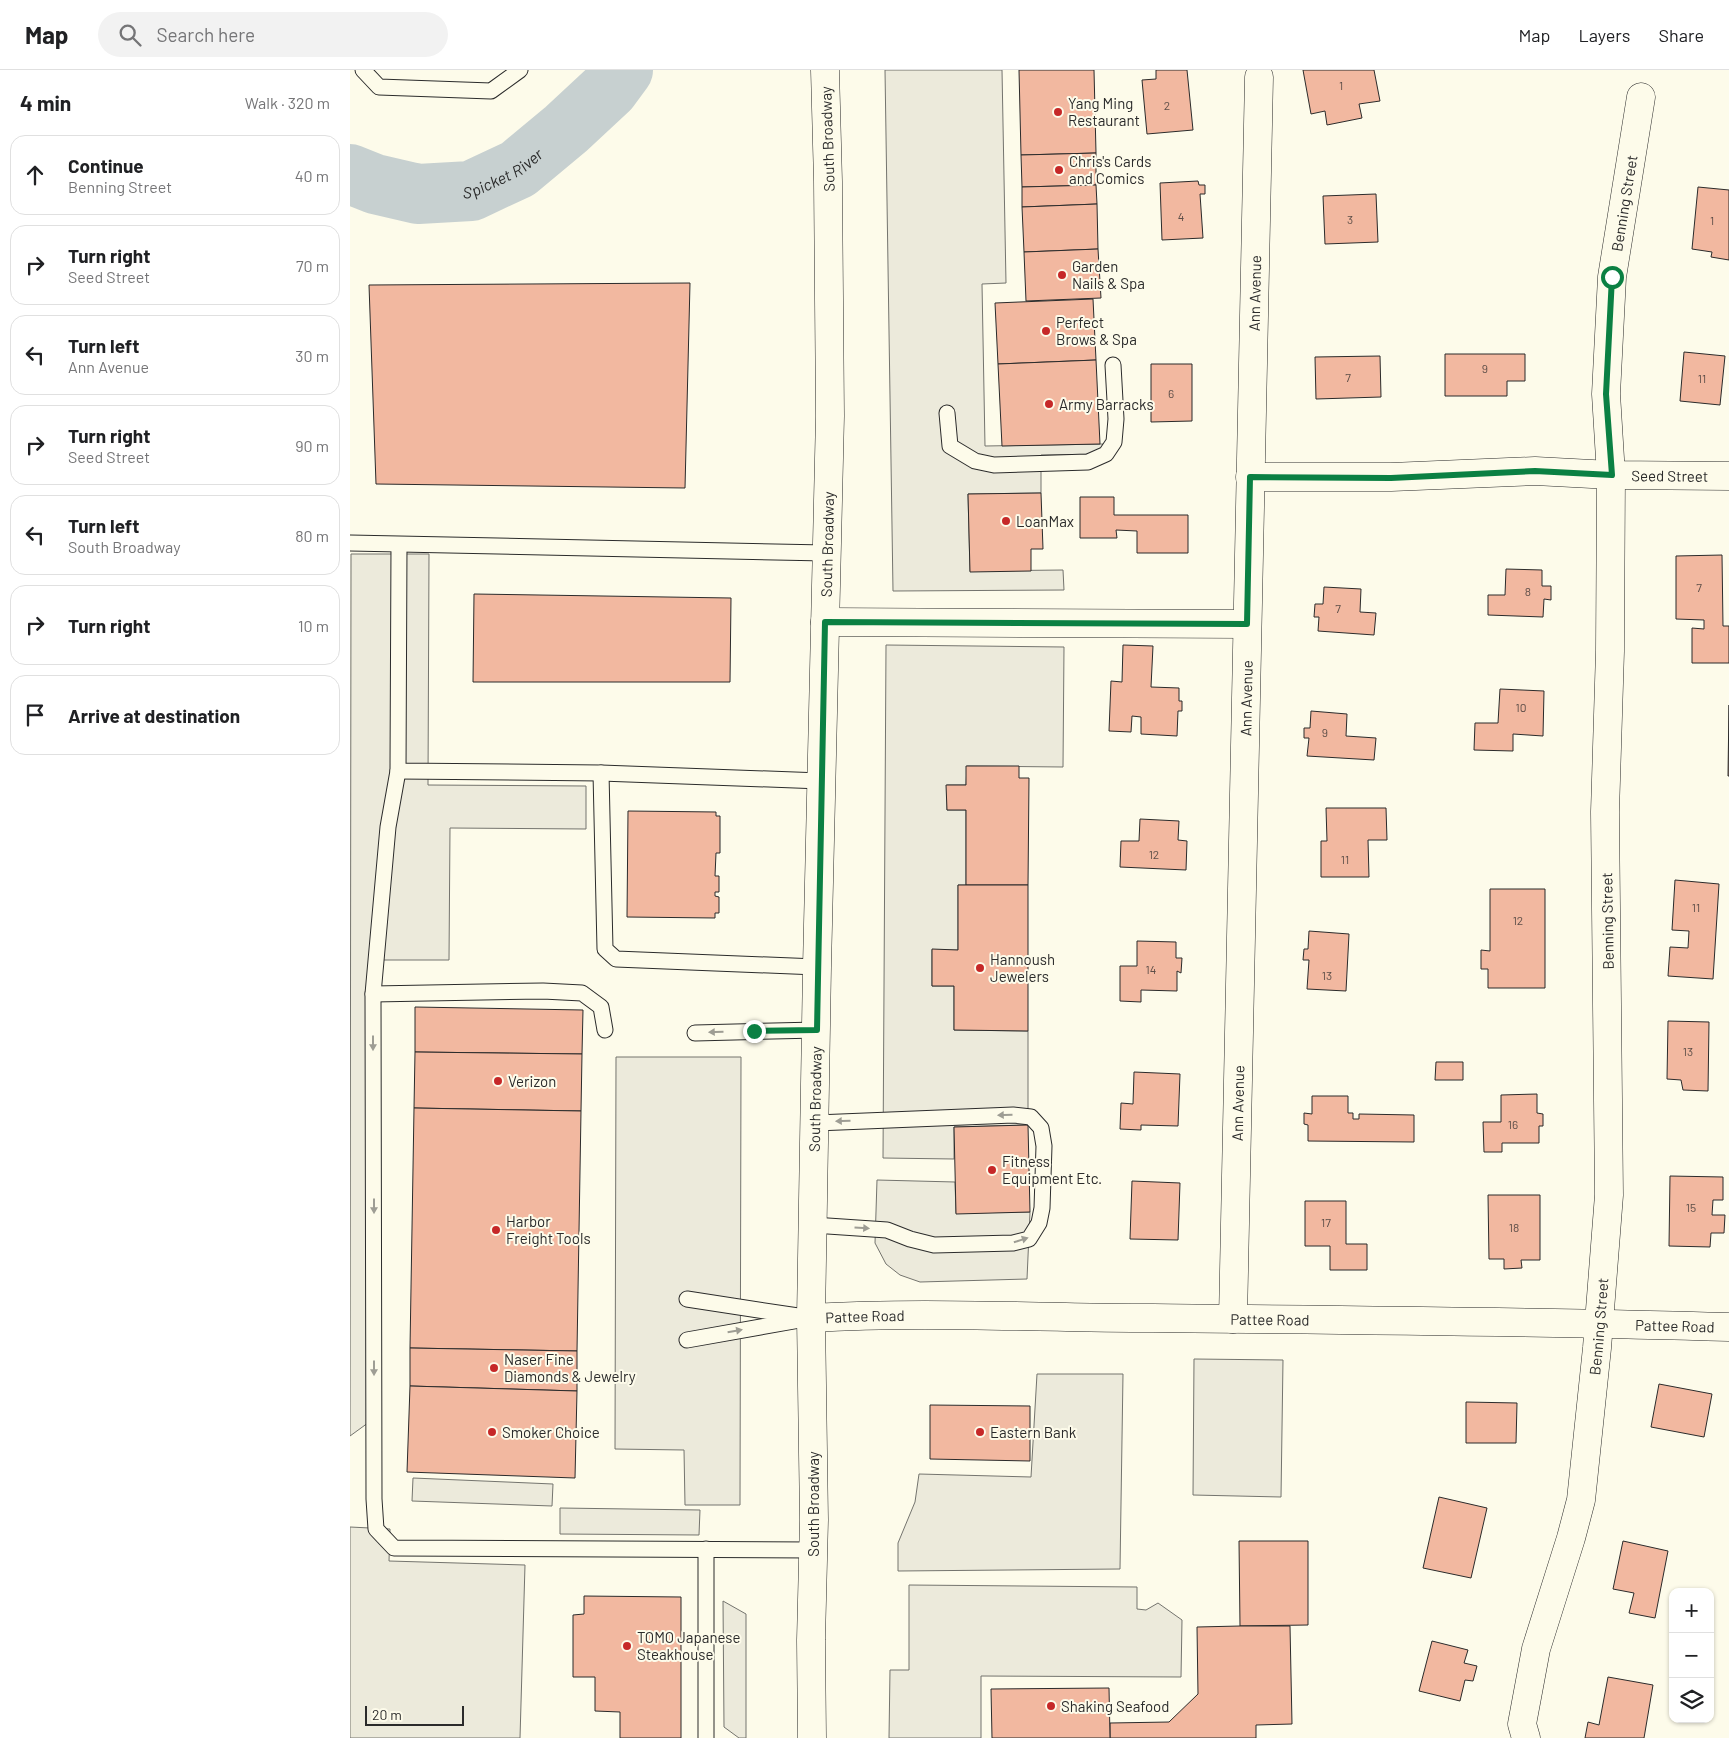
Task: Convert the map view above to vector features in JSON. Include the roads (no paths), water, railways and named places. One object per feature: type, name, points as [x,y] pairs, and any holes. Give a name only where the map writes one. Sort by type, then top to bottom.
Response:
[{"type":"street","name":"South Broadway","points":[[812,1738],[811,1318],[830,406],[828,181],[824,70]]},
{"type":"street","name":"Ann Avenue","points":[[1233,1319],[1259,77]]},
{"type":"street","name":"Benning Street","points":[[1526,1738],[1522,1724],[1536,1649],[1571,1538],[1580,1500],[1597,1348],[1609,1195],[1606,812],[1612,475],[1606,394],[1612,277],[1641,97]]},
{"type":"street","name":"Seed Street","points":[[1250,477],[1391,478],[1535,471],[1612,475],[1729,476]]},
{"type":"street","points":[[825,622],[1247,624]]},
{"type":"street","name":"Pattee Road","points":[[811,1318],[874,1314],[1598,1323],[1729,1327]]},
{"type":"lane","points":[[363,70],[379,87],[491,91],[520,70]]},
{"type":"lane","points":[[947,413],[950,446],[975,461],[994,465],[1088,462],[1106,454],[1114,442],[1116,419],[1113,365]]},
{"type":"lane","points":[[350,543],[826,553]]},
{"type":"lane","points":[[399,545],[398,771],[388,827],[373,994],[374,1450],[376,1529],[394,1548],[813,1550]]},
{"type":"lane","points":[[398,771],[601,773],[821,781]]},
{"type":"lane","points":[[601,773],[606,949],[616,959],[817,967]]},
{"type":"lane","points":[[373,994],[543,990],[582,993],[601,1007],[605,1030]]},
{"type":"lane","points":[[695,1032],[817,1030]]},
{"type":"lane","points":[[814,1225],[887,1230],[910,1240],[934,1245],[1013,1243],[1029,1239],[1039,1224],[1042,1208],[1044,1146],[1041,1128],[1031,1117],[1013,1115],[816,1123]]},
{"type":"lane","points":[[687,1299],[811,1318]]},
{"type":"lane","points":[[687,1340],[811,1318]]},
{"type":"lane","points":[[706,1549],[706,1738]]},
{"type":"waterway","name":"Spicket River","points":[[350,174],[375,184],[418,194],[471,191],[518,169],[566,129],[609,89],[623,70]]},
{"type":"place","name":"Yang Ming Restaurant","points":[[1058,112]]},
{"type":"place","name":"Chris's Cards and Comics","points":[[1059,170]]},
{"type":"place","name":"Garden Nails & Spa","points":[[1062,275]]},
{"type":"place","name":"Perfect Brows & Spa","points":[[1046,331]]},
{"type":"place","name":"Army Barracks","points":[[1049,404]]},
{"type":"place","name":"LoanMax","points":[[1006,521]]},
{"type":"place","name":"Hannoush Jewelers","points":[[980,968]]},
{"type":"place","name":"Verizon","points":[[498,1081]]},
{"type":"place","name":"Fitness Equipment Etc.","points":[[992,1170]]},
{"type":"place","name":"Harbor Freight Tools","points":[[496,1230]]},
{"type":"place","name":"Naser Fine Diamonds & Jewelry","points":[[494,1368]]},
{"type":"place","name":"Smoker Choice","points":[[492,1432]]},
{"type":"place","name":"Eastern Bank","points":[[980,1432]]},
{"type":"place","name":"TOMO Japanese Steakhouse","points":[[627,1646]]},
{"type":"place","name":"Shaking Seafood","points":[[1051,1706]]}]
